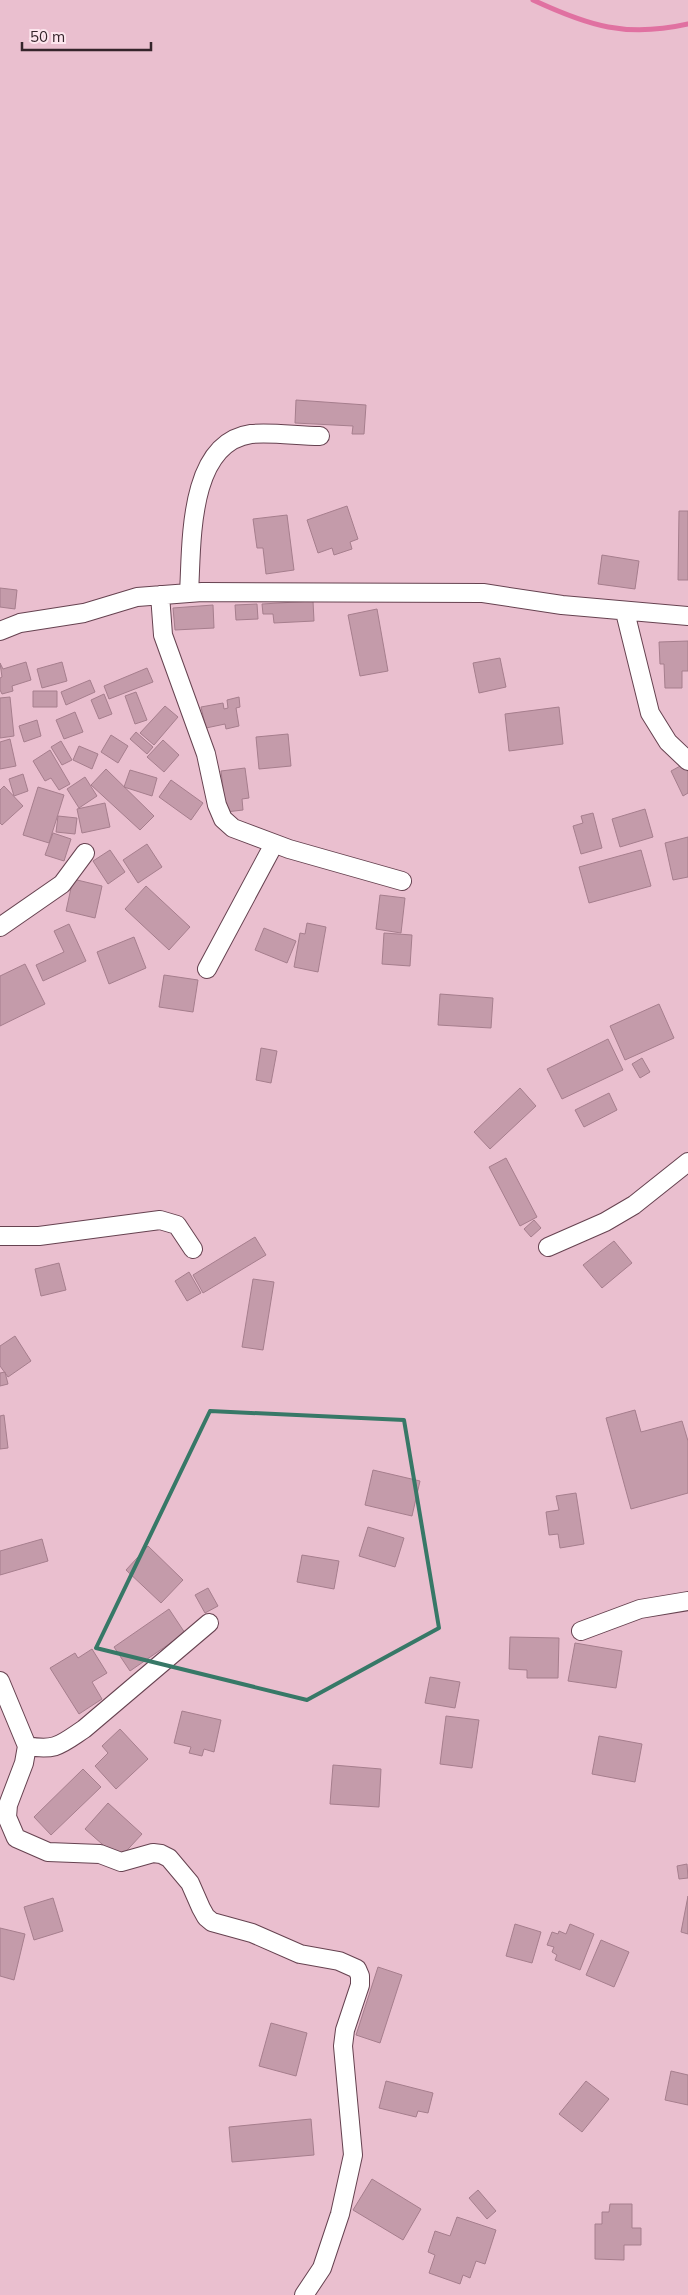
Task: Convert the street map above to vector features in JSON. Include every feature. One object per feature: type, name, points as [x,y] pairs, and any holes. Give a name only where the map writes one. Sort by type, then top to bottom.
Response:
[{"type":"street","points":[[189,593],[195,499],[212,459],[232,440],[251,434],[320,436]]},
{"type":"street","points":[[0,631],[20,623],[84,614],[137,597],[189,593],[313,594],[377,591],[482,593],[626,612],[688,616]]},
{"type":"street","points":[[160,595],[163,635],[206,754],[217,805],[223,819],[233,828],[274,844],[402,881]]},
{"type":"street","points":[[626,612],[650,713],[668,742],[688,761]]},
{"type":"street","points":[[207,969],[274,844]]},
{"type":"street","points":[[0,927],[62,884],[86,853]]},
{"type":"street","points":[[548,1247],[605,1222],[634,1205],[688,1162]]},
{"type":"street","points":[[0,1236],[49,1235],[160,1220],[177,1224],[193,1249]]},
{"type":"street","points":[[581,1630],[640,1609],[688,1601]]},
{"type":"street","points":[[27,1746],[47,1750],[70,1738],[209,1623]]},
{"type":"street","points":[[0,1681],[27,1746],[24,1763],[8,1805],[8,1817],[16,1838],[48,1852],[100,1854],[122,1862],[153,1853],[161,1854],[169,1858],[190,1883],[200,1908],[212,1922],[252,1933],[300,1954],[338,1961],[357,1969],[360,1976],[360,1985],[345,2030],[343,2046],[352,2155],[340,2214],[322,2268],[304,2295]]},
{"type":"highlighted area","points":[[210,1411],[404,1420],[439,1628],[307,1700],[96,1648]]},
{"type":"building","points":[[296,400],[366,405],[364,434],[352,434],[353,426],[295,423]]},
{"type":"building","points":[[347,506],[358,539],[350,542],[352,549],[334,555],[332,548],[318,553],[307,520]]},
{"type":"building","points":[[679,511],[688,511],[688,580],[678,580]]},
{"type":"building","points":[[287,515],[294,570],[266,574],[263,548],[257,548],[253,519]]},
{"type":"building","points":[[602,555],[639,561],[635,589],[598,584]]},
{"type":"building","points":[[0,588],[17,590],[15,609],[0,607]]},
{"type":"building","points":[[313,601],[314,621],[274,623],[273,614],[263,614],[262,604]]},
{"type":"building","points":[[257,604],[258,619],[236,620],[235,605]]},
{"type":"building","points":[[213,605],[214,628],[175,630],[173,608]]},
{"type":"building","points":[[377,609],[388,671],[360,676],[348,615]]},
{"type":"building","points":[[688,641],[688,671],[682,671],[682,688],[665,688],[664,664],[660,664],[659,642]]},
{"type":"building","points":[[500,658],[506,687],[479,693],[473,663]]},
{"type":"building","points":[[26,662],[31,680],[12,686],[13,691],[2,694],[0,690],[0,678],[2,677],[0,663],[3,669]]},
{"type":"building","points":[[62,662],[67,681],[42,688],[37,669]]},
{"type":"building","points":[[147,668],[153,682],[109,699],[104,686]]},
{"type":"building","points":[[90,680],[95,692],[66,705],[61,692]]},
{"type":"building","points":[[33,691],[57,691],[57,707],[33,707]]},
{"type":"building","points":[[136,692],[147,720],[135,724],[125,696]]},
{"type":"building","points":[[104,694],[112,714],[99,719],[91,700]]},
{"type":"building","points":[[10,697],[14,736],[0,738],[0,698]]},
{"type":"building","points":[[239,697],[240,707],[236,708],[239,726],[226,729],[225,724],[206,728],[201,707],[223,703],[224,709],[228,708],[227,700]]},
{"type":"building","points":[[165,706],[178,717],[154,745],[140,733]]},
{"type":"building","points":[[559,707],[563,744],[509,751],[505,714]]},
{"type":"building","points":[[75,712],[83,732],[64,739],[56,720]]},
{"type":"building","points":[[37,720],[41,736],[24,742],[19,726]]},
{"type":"building","points":[[136,732],[153,747],[147,754],[130,739]]},
{"type":"building","points":[[288,734],[291,766],[259,769],[256,737]]},
{"type":"building","points":[[111,735],[128,746],[118,763],[101,752]]},
{"type":"building","points":[[10,739],[16,766],[0,769],[0,742]]},
{"type":"building","points":[[163,740],[179,755],[164,772],[147,757]]},
{"type":"building","points":[[61,741],[72,760],[62,765],[51,747]]},
{"type":"building","points":[[79,746],[98,754],[92,769],[73,760]]},
{"type":"building","points":[[50,750],[70,784],[59,790],[51,778],[45,781],[33,761]]},
{"type":"building","points":[[684,764],[688,772],[688,793],[683,796],[671,771]]},
{"type":"building","points":[[245,768],[249,798],[242,799],[243,810],[226,812],[221,771]]},
{"type":"building","points":[[106,769],[154,816],[140,830],[91,785]]},
{"type":"building","points":[[130,770],[157,778],[152,796],[124,787]]},
{"type":"building","points":[[23,774],[28,791],[14,796],[9,779]]},
{"type":"building","points":[[85,777],[97,796],[79,808],[67,789]]},
{"type":"building","points":[[171,780],[203,803],[191,820],[159,797]]},
{"type":"building","points":[[4,786],[23,806],[2,825],[0,823],[0,790]]},
{"type":"building","points":[[38,787],[64,795],[49,843],[23,835]]},
{"type":"building","points":[[105,803],[110,827],[82,833],[77,809]]},
{"type":"building","points":[[645,809],[653,837],[620,847],[612,819]]},
{"type":"building","points":[[593,813],[602,848],[581,854],[573,826],[583,823],[581,816]]},
{"type":"building","points":[[58,816],[77,818],[75,834],[56,832]]},
{"type":"building","points":[[53,833],[71,839],[64,861],[45,855]]},
{"type":"building","points":[[688,837],[688,877],[673,880],[665,843]]},
{"type":"building","points":[[147,844],[162,867],[138,883],[123,860]]},
{"type":"building","points":[[110,850],[125,872],[108,884],[93,861]]},
{"type":"building","points":[[641,850],[651,886],[589,903],[579,867]]},
{"type":"building","points":[[73,879],[102,886],[95,918],[66,911]]},
{"type":"building","points":[[146,886],[190,927],[169,950],[125,909]]},
{"type":"building","points":[[380,895],[405,898],[401,933],[376,929]]},
{"type":"building","points":[[307,923],[326,927],[318,972],[294,967],[300,933],[305,934]]},
{"type":"building","points":[[69,924],[86,961],[43,981],[36,965],[64,952],[54,931]]},
{"type":"building","points":[[264,928],[296,941],[287,963],[255,950]]},
{"type":"building","points":[[384,933],[412,935],[410,966],[382,964]]},
{"type":"building","points":[[134,937],[146,968],[109,984],[97,952]]},
{"type":"building","points":[[25,964],[45,1004],[0,1026],[0,976]]},
{"type":"building","points":[[164,975],[198,980],[193,1012],[159,1007]]},
{"type":"building","points":[[440,994],[493,998],[491,1028],[438,1025]]},
{"type":"building","points":[[659,1004],[674,1038],[625,1060],[610,1026]]},
{"type":"building","points":[[608,1039],[623,1070],[562,1099],[547,1069]]},
{"type":"building","points":[[261,1048],[277,1051],[271,1083],[256,1080]]},
{"type":"building","points":[[642,1058],[650,1072],[640,1078],[632,1064]]},
{"type":"building","points":[[520,1088],[536,1106],[490,1149],[474,1132]]},
{"type":"building","points":[[609,1093],[617,1110],[584,1127],[575,1110]]},
{"type":"building","points":[[506,1158],[537,1217],[520,1226],[489,1167]]},
{"type":"building","points":[[534,1220],[541,1228],[531,1237],[524,1229]]},
{"type":"building","points":[[255,1237],[266,1255],[203,1293],[193,1275]]},
{"type":"building","points":[[614,1241],[632,1263],[602,1288],[583,1265]]},
{"type":"building","points":[[59,1263],[66,1290],[41,1296],[35,1269]]},
{"type":"building","points":[[189,1272],[201,1293],[187,1301],[175,1281]]},
{"type":"building","points":[[253,1279],[274,1282],[263,1350],[242,1347]]},
{"type":"building","points":[[15,1336],[31,1361],[8,1377],[0,1366],[0,1346]]},
{"type":"building","points":[[5,1372],[8,1384],[0,1386],[0,1373]]},
{"type":"building","points":[[635,1410],[641,1432],[682,1421],[688,1441],[688,1493],[631,1509],[606,1418]]},
{"type":"building","points":[[4,1415],[8,1448],[0,1449],[0,1416]]},
{"type":"building","points":[[373,1470],[420,1481],[412,1516],[365,1505]]},
{"type":"building","points":[[576,1493],[584,1544],[560,1548],[558,1534],[549,1535],[546,1512],[559,1510],[556,1496]]},
{"type":"building","points":[[368,1527],[404,1538],[395,1567],[359,1556]]},
{"type":"building","points":[[42,1539],[48,1561],[0,1575],[0,1551]]},
{"type":"building","points":[[148,1546],[183,1580],[161,1603],[126,1570]]},
{"type":"building","points":[[302,1555],[339,1561],[334,1589],[297,1582]]},
{"type":"building","points":[[208,1588],[218,1606],[205,1613],[195,1595]]},
{"type":"building","points":[[169,1609],[185,1633],[130,1671],[114,1647]]},
{"type":"building","points":[[510,1637],[559,1638],[558,1678],[527,1678],[527,1670],[509,1669]]},
{"type":"building","points":[[575,1643],[622,1651],[616,1688],[568,1681]]},
{"type":"building","points":[[92,1649],[107,1673],[92,1682],[102,1699],[79,1714],[50,1668],[75,1653],[78,1658]]},
{"type":"building","points":[[430,1677],[460,1682],[455,1708],[425,1703]]},
{"type":"building","points":[[182,1711],[221,1720],[214,1752],[204,1749],[202,1756],[189,1753],[191,1747],[174,1743]]},
{"type":"building","points":[[446,1716],[479,1720],[472,1768],[440,1764]]},
{"type":"building","points":[[120,1729],[148,1759],[116,1789],[95,1766],[108,1753],[102,1746]]},
{"type":"building","points":[[599,1736],[642,1744],[635,1782],[592,1774]]},
{"type":"building","points":[[333,1765],[381,1769],[379,1807],[330,1804]]},
{"type":"building","points":[[83,1769],[101,1787],[51,1835],[34,1817]]},
{"type":"building","points":[[108,1803],[142,1834],[119,1859],[85,1829]]},
{"type":"building","points":[[687,1864],[688,1878],[679,1879],[677,1866]]},
{"type":"building","points":[[688,1896],[688,1934],[681,1932]]},
{"type":"building","points":[[53,1898],[63,1931],[34,1940],[24,1907]]},
{"type":"building","points":[[515,1924],[541,1932],[532,1963],[506,1956]]},
{"type":"building","points":[[570,1924],[594,1934],[580,1970],[555,1960],[557,1955],[552,1952],[554,1947],[547,1945],[552,1932],[558,1934],[559,1931],[566,1934]]},
{"type":"building","points":[[0,1928],[25,1934],[14,1980],[0,1976]]},
{"type":"building","points":[[601,1940],[629,1952],[614,1987],[586,1975]]},
{"type":"building","points":[[378,1967],[402,1975],[380,2043],[356,2035]]},
{"type":"building","points":[[271,2023],[307,2033],[296,2076],[259,2066]]},
{"type":"building","points":[[671,2071],[688,2075],[688,2105],[665,2100]]},
{"type":"building","points":[[386,2081],[433,2093],[428,2113],[418,2111],[416,2117],[379,2108]]},
{"type":"building","points":[[586,2081],[609,2099],[582,2132],[559,2114]]},
{"type":"building","points":[[311,2119],[314,2155],[232,2162],[229,2127]]},
{"type":"building","points":[[372,2179],[421,2209],[403,2240],[353,2210]]},
{"type":"building","points":[[478,2190],[496,2211],[487,2219],[469,2198]]},
{"type":"building","points":[[610,2204],[632,2204],[632,2228],[641,2228],[641,2245],[624,2245],[624,2260],[595,2259],[595,2224],[602,2224],[602,2212],[609,2212]]},
{"type":"building","points":[[457,2217],[496,2230],[485,2264],[476,2261],[470,2278],[463,2275],[460,2284],[429,2273],[435,2255],[428,2252],[435,2231],[450,2236]]},
{"type":"waterway","points":[[533,0],[572,17],[608,27],[646,30],[688,24]]}]
